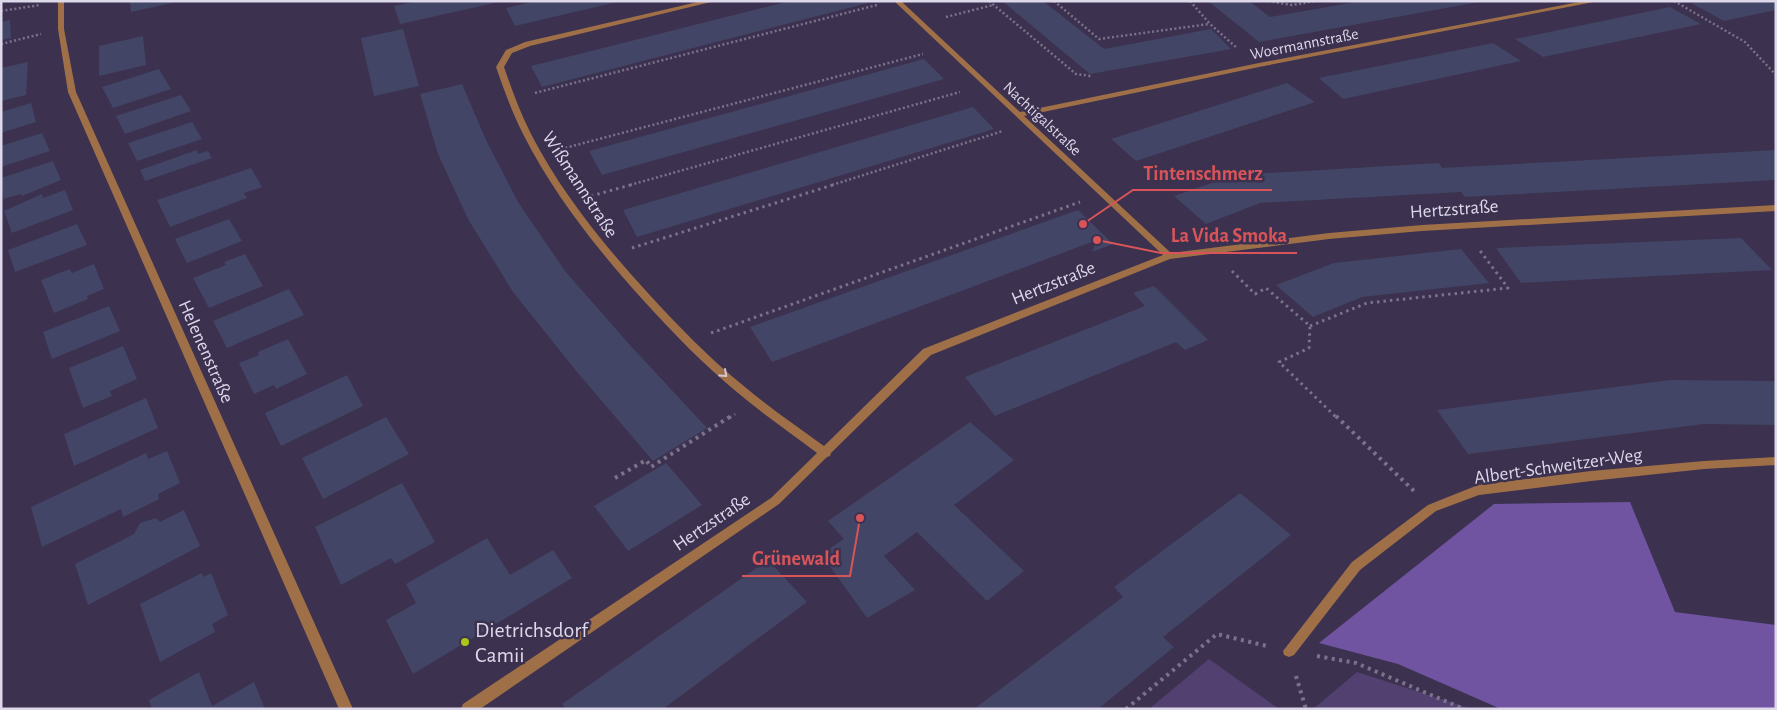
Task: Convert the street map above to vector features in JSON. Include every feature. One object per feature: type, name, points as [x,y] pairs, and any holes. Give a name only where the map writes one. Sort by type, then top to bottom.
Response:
[{"type":"street","name":"Helenenstraße","points":[[61,1],[61,29],[72,92],[346,709]]},
{"type":"street","name":"Wißmannstraße","points":[[712,1],[528,44],[509,52],[500,67],[510,99],[539,154],[569,203],[608,256],[687,342],[755,402],[826,453]]},
{"type":"street","name":"Nachtigalstraße","points":[[897,1],[1169,256]]},
{"type":"street","name":"Woermannstraße","points":[[1018,114],[1596,1]]},
{"type":"street","name":"Hertzstraße","points":[[468,709],[775,501],[927,352],[1169,256],[1329,236],[1422,228],[1776,208]]},
{"type":"street","name":"Albert-Schweitzer-Weg","points":[[1289,651],[1356,566],[1432,508],[1478,490],[1704,465],[1776,462]]},
{"type":"path","points":[[989,1],[1076,74],[1098,74]]},
{"type":"path","points":[[1054,1],[1099,39],[1210,24]]},
{"type":"path","points":[[1190,1],[1210,24],[1239,49],[1230,50]]},
{"type":"path","points":[[1268,1],[1292,5],[1314,1]]},
{"type":"path","points":[[1674,1],[1745,42],[1776,75]]},
{"type":"path","points":[[1,11],[41,4]]},
{"type":"path","points":[[510,99],[881,4]]},
{"type":"path","points":[[951,16],[993,5]]},
{"type":"path","points":[[1,44],[61,29]]},
{"type":"path","points":[[539,154],[919,54]]},
{"type":"path","points":[[569,203],[986,84]]},
{"type":"path","points":[[608,256],[1027,123]]},
{"type":"path","points":[[687,342],[1071,205]]},
{"type":"path","points":[[1310,326],[1367,303],[1508,288],[1494,268]]},
{"type":"path","points":[[1230,270],[1255,294],[1266,288],[1310,326]]},
{"type":"path","points":[[1310,326],[1309,348],[1279,362],[1432,508]]},
{"type":"path","points":[[615,478],[646,460],[651,467],[755,402]]},
{"type":"path","points":[[1126,709],[1218,634],[1289,651],[1356,663],[1464,709]]},
{"type":"path","points":[[1289,651],[1306,709]]},
{"type":"shaded area","points":[[1630,502],[1675,612],[1776,625],[1776,709],[1501,709],[1398,664],[1319,643],[1494,504]]},
{"type":"shaded area","points":[[1209,659],[1279,709],[1149,709]]},
{"type":"shaded area","points":[[1357,672],[1472,709],[1313,709]]},
{"type":"building","points":[[130,1],[176,1],[176,2],[131,12]]},
{"type":"building","points":[[418,1],[499,2],[400,24],[394,6]]},
{"type":"building","points":[[535,1],[617,2],[515,26],[506,8]]},
{"type":"building","points":[[790,1],[867,1],[868,3],[542,87],[531,66]]},
{"type":"building","points":[[1002,1],[1043,1],[1104,49],[1211,29],[1231,49],[1090,74]]},
{"type":"building","points":[[1208,1],[1249,1],[1270,17],[1361,1],[1479,2],[1259,42]]},
{"type":"building","points":[[1701,1],[1776,1],[1776,10],[1724,21],[1691,3]]},
{"type":"building","points":[[1670,7],[1701,24],[1543,57],[1515,39]]},
{"type":"building","points":[[10,20],[11,38],[1,40],[1,22]]},
{"type":"building","points":[[403,29],[419,86],[374,96],[361,38]]},
{"type":"building","points":[[143,36],[146,65],[99,76],[99,46]]},
{"type":"building","points":[[1493,43],[1521,61],[1343,99],[1319,78]]},
{"type":"building","points":[[924,59],[944,79],[602,175],[589,151]]},
{"type":"building","points":[[28,62],[26,95],[1,101],[1,68]]},
{"type":"building","points":[[159,69],[171,89],[113,108],[102,87]]},
{"type":"building","points":[[1287,83],[1315,102],[1136,161],[1111,139]]},
{"type":"building","points":[[462,84],[486,140],[518,202],[565,271],[629,344],[707,428],[653,461],[577,372],[513,292],[468,219],[438,154],[420,94]]},
{"type":"building","points":[[181,95],[191,111],[125,134],[116,116]]},
{"type":"building","points":[[31,103],[36,122],[1,133],[1,112]]},
{"type":"building","points":[[973,107],[994,129],[637,237],[623,210]]},
{"type":"building","points":[[192,122],[202,139],[137,161],[128,143]]},
{"type":"building","points":[[42,133],[50,151],[1,167],[1,146]]},
{"type":"building","points":[[197,150],[198,154],[208,151],[212,158],[145,181],[140,170]]},
{"type":"building","points":[[1776,150],[1776,180],[1465,197],[1461,192],[1260,203],[1206,224],[1174,196],[1235,175],[1439,163],[1442,168]]},
{"type":"building","points":[[53,161],[61,180],[22,196],[21,194],[3,199],[1,178]]},
{"type":"building","points":[[251,168],[262,187],[244,193],[247,198],[170,227],[157,200]]},
{"type":"building","points":[[65,190],[73,210],[12,233],[4,211],[42,194],[43,198]]},
{"type":"building","points":[[1078,210],[1113,244],[1092,252],[1097,240],[772,362],[750,327]]},
{"type":"building","points":[[229,219],[242,241],[187,263],[175,239]]},
{"type":"building","points":[[77,224],[87,245],[15,272],[8,250]]},
{"type":"building","points":[[1741,238],[1772,270],[1521,283],[1496,248]]},
{"type":"building","points":[[1461,249],[1489,283],[1362,297],[1313,317],[1276,285],[1334,263]]},
{"type":"building","points":[[245,254],[263,286],[209,308],[193,278],[226,265],[224,262]]},
{"type":"building","points":[[94,264],[104,289],[87,296],[88,299],[54,313],[41,280],[70,269],[72,273]]},
{"type":"building","points":[[1154,286],[1208,340],[1185,350],[1176,342],[995,416],[965,377],[1145,306],[1133,293]]},
{"type":"building","points":[[289,289],[304,315],[227,348],[213,321]]},
{"type":"building","points":[[109,306],[120,331],[52,359],[43,332]]},
{"type":"building","points":[[288,339],[307,374],[276,389],[274,385],[254,394],[239,363],[259,355],[258,352]]},
{"type":"building","points":[[123,346],[137,379],[110,391],[112,396],[83,408],[69,368]]},
{"type":"building","points":[[347,375],[363,406],[281,446],[265,413]]},
{"type":"building","points":[[1670,380],[1776,381],[1776,425],[1704,424],[1468,454],[1437,410]]},
{"type":"building","points":[[146,398],[158,428],[74,466],[64,434]]},
{"type":"building","points":[[386,417],[409,454],[323,499],[302,458]]},
{"type":"building","points":[[970,422],[1014,460],[954,505],[1024,571],[987,601],[917,532],[884,556],[915,590],[867,618],[821,554],[844,539],[828,521]]},
{"type":"building","points":[[167,451],[180,483],[158,494],[159,499],[123,517],[121,509],[42,547],[31,507],[146,453],[148,459]]},
{"type":"building","points":[[666,463],[702,505],[628,551],[594,506]]},
{"type":"building","points":[[402,483],[435,542],[395,564],[391,558],[341,585],[315,527]]},
{"type":"building","points":[[1240,493],[1291,535],[1163,637],[1174,647],[1098,709],[974,709],[1123,597],[1114,587]]},
{"type":"building","points":[[184,510],[200,546],[88,605],[75,564],[134,534],[140,523],[156,518],[160,522]]},
{"type":"building","points":[[487,538],[510,575],[553,550],[572,578],[413,674],[386,620],[416,603],[406,584]]},
{"type":"building","points":[[768,560],[807,602],[663,709],[566,709],[562,704]]},
{"type":"building","points":[[202,573],[203,577],[211,573],[228,615],[212,624],[215,632],[160,662],[140,604]]},
{"type":"building","points":[[199,672],[212,706],[254,682],[265,709],[152,709],[149,700]]},
{"type":"place","name":"Tintenschmerz","points":[[1083,224]]},
{"type":"place","name":"La Vida Smoka","points":[[1097,240]]},
{"type":"place","name":"Grünewald","points":[[860,518]]},
{"type":"place","name":"Dietrichsdorf Camii","points":[[465,642]]}]
